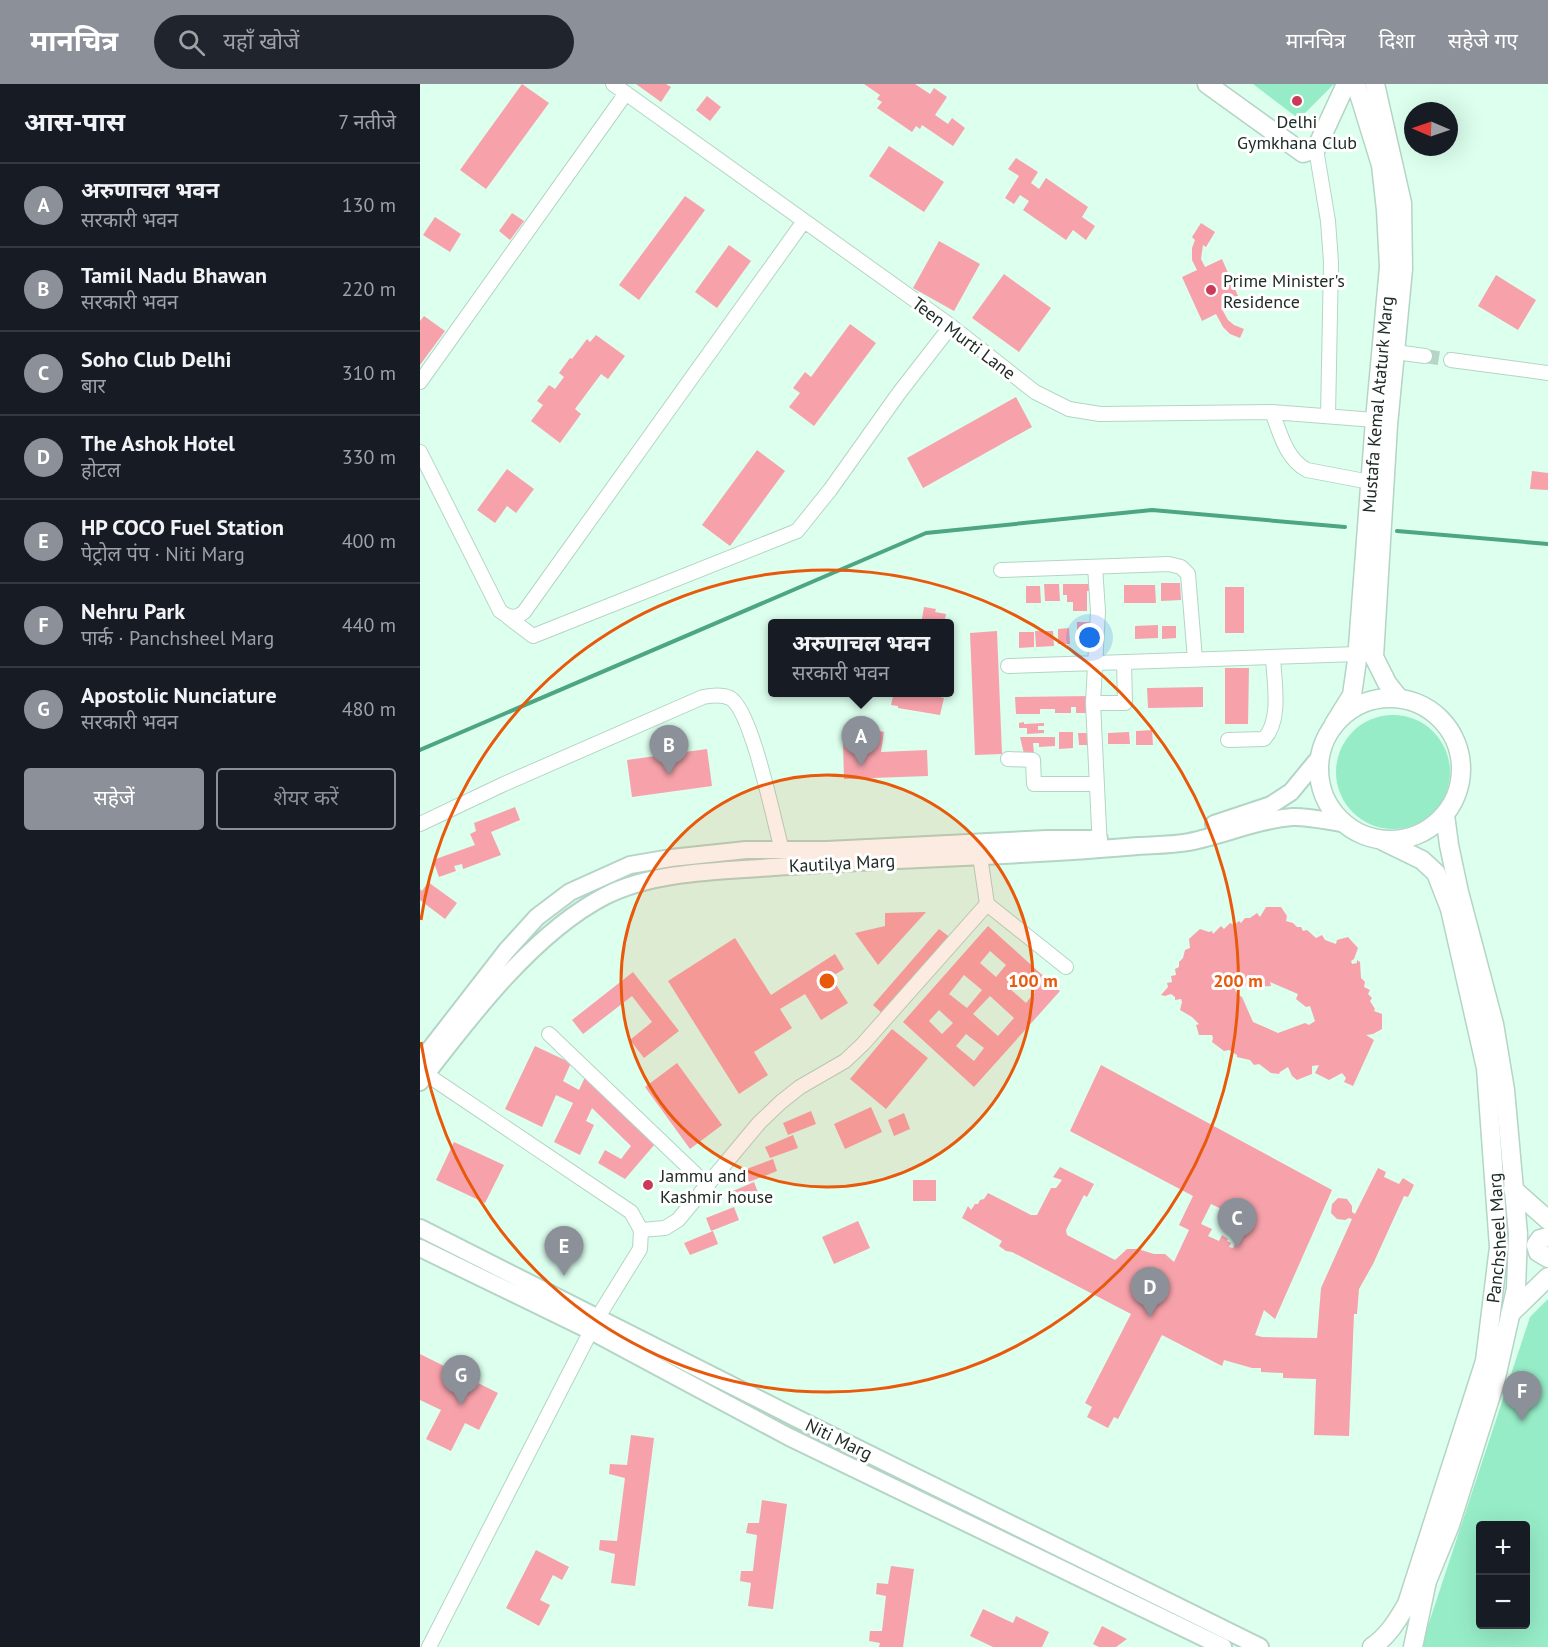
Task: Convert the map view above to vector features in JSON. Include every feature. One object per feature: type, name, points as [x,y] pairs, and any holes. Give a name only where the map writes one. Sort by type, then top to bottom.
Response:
[{"type":"main road","points":[[1207,84],[1303,153],[1316,149],[1346,84]]},
{"type":"main road","points":[[1227,84],[1316,149]]},
{"type":"main road","name":"Mustafa Kemal Ataturk Marg","points":[[1334,724],[1352,695],[1358,654],[1389,267],[1381,165],[1356,84]]},
{"type":"main road","name":"Mustafa Kemal Ataturk Marg","points":[[1375,84],[1402,203],[1403,268],[1388,424],[1374,657],[1387,683],[1398,697]]},
{"type":"main road","points":[[1398,697],[1422,705],[1442,720],[1456,741],[1461,760],[1461,779],[1455,798],[1445,815],[1432,827],[1418,835],[1401,840],[1383,841],[1362,835],[1342,823],[1328,805],[1319,782],[1319,758],[1324,740],[1334,724],[1352,708],[1363,703],[1374,699],[1398,697]]},
{"type":"main road","name":"Panchsheel Marg","points":[[1413,1647],[1427,1581],[1450,1525],[1495,1382],[1516,1289],[1518,1234],[1505,1090],[1494,1024],[1459,891],[1445,815]]},
{"type":"main road","name":"Panchsheel Marg","points":[[1372,1647],[1381,1641],[1395,1625],[1407,1604],[1453,1466],[1485,1361],[1498,1247],[1486,1068],[1450,909],[1436,873],[1422,860],[1383,841]]},
{"type":"main road","points":[[1513,1189],[1548,1220]]},
{"type":"main road","points":[[1548,1237],[1540,1239],[1536,1245],[1538,1252],[1548,1258]]},
{"type":"main road","points":[[1510,1314],[1548,1277]]},
{"type":"street","name":"Teen Murti Lane","points":[[613,84],[951,326],[1035,392],[1070,409],[1100,414],[1272,412],[1375,420]]},
{"type":"street","points":[[420,382],[626,93]]},
{"type":"street","points":[[1316,149],[1328,221],[1331,262],[1328,416]]},
{"type":"street","points":[[508,617],[517,617],[524,612],[804,221]]},
{"type":"street","points":[[420,452],[500,611],[533,636],[797,531],[951,326]]},
{"type":"street","points":[[1395,352],[1425,356]]},
{"type":"street","points":[[1451,360],[1548,373]]},
{"type":"street","points":[[1272,412],[1287,449],[1301,467],[1370,482]]},
{"type":"street","points":[[1001,570],[1169,564],[1181,567],[1188,574],[1195,659]]},
{"type":"street","points":[[1095,567],[1098,611],[1093,704],[1099,845]]},
{"type":"street","points":[[1008,666],[1358,654]]},
{"type":"street","points":[[1228,740],[1264,739],[1271,731],[1275,719],[1273,657]]},
{"type":"street","points":[[1093,704],[1125,703],[1124,662]]},
{"type":"street","points":[[420,824],[504,784],[693,701],[718,695],[731,699],[741,709],[750,729],[782,850]]},
{"type":"street","name":"Kautilya Marg","points":[[422,1072],[507,950],[537,917],[570,892],[630,865],[746,850],[930,846],[1047,839],[1099,845],[1184,832],[1271,805],[1291,792],[1319,758]]},
{"type":"street","points":[[1008,759],[1033,760],[1034,784],[1097,784]]},
{"type":"street","name":"Kautilya Marg","points":[[422,1072],[530,953],[567,921],[604,897],[636,883],[721,871],[851,861],[980,856],[1099,845],[1188,842],[1296,816],[1342,823]]},
{"type":"street","points":[[980,856],[987,904],[1066,967]]},
{"type":"street","points":[[641,1230],[665,1228],[678,1220],[759,1123],[800,1087],[845,1061],[987,904]]},
{"type":"street","points":[[549,1034],[708,1186]]},
{"type":"street","points":[[422,1072],[631,1212],[641,1230],[640,1249],[594,1324],[429,1647]]},
{"type":"street","name":"Niti Marg","points":[[420,1228],[594,1324],[789,1437],[1223,1647]]},
{"type":"street","name":"Niti Marg","points":[[420,1248],[594,1324],[798,1419],[1260,1647]]},
{"type":"green space","name":"Delhi Gymkhana Club","points":[[1253,84],[1334,84],[1299,119]]},
{"type":"green space","points":[[1393,715],[1415,719],[1433,732],[1446,750],[1450,772],[1446,794],[1433,812],[1415,825],[1393,829],[1371,825],[1353,812],[1340,794],[1336,772],[1340,750],[1353,732],[1371,719]]},
{"type":"green space","points":[[1548,1299],[1548,1647],[1421,1647],[1530,1317]]},
{"type":"building","points":[[522,84],[549,103],[486,189],[460,170]]},
{"type":"building","points":[[636,84],[666,84],[671,87],[661,102]]},
{"type":"building","points":[[864,84],[915,84],[930,94],[934,88],[947,97],[935,115],[948,124],[952,118],[965,128],[953,146],[922,125],[920,129],[916,126],[912,132],[877,108],[882,102],[877,99],[880,95]]},
{"type":"building","points":[[707,96],[721,107],[710,121],[696,110]]},
{"type":"building","points":[[889,146],[944,182],[924,212],[869,176]]},
{"type":"building","points":[[1016,158],[1038,172],[1031,183],[1039,189],[1046,178],[1088,207],[1082,217],[1095,226],[1086,240],[1073,230],[1066,240],[1023,210],[1029,201],[1020,195],[1014,204],[1005,198],[1019,176],[1008,169]]},
{"type":"building","points":[[685,196],[705,210],[639,300],[619,285]]},
{"type":"building","points":[[512,213],[524,221],[510,240],[499,231]]},
{"type":"building","points":[[435,217],[461,234],[450,252],[423,235]]},
{"type":"building","name":"Prime Minister's Residence","points":[[1201,223],[1215,232],[1206,247],[1203,245],[1201,259],[1205,267],[1222,259],[1241,303],[1223,311],[1228,320],[1244,329],[1240,338],[1230,334],[1223,327],[1216,314],[1202,321],[1182,277],[1197,270],[1192,260],[1195,240],[1192,237]]},
{"type":"building","points":[[939,241],[980,264],[954,311],[913,288]]},
{"type":"building","points":[[729,245],[751,261],[717,308],[695,292]]},
{"type":"building","points":[[1004,274],[1051,308],[1019,352],[972,318]]},
{"type":"building","points":[[1496,275],[1536,300],[1518,330],[1478,306]]},
{"type":"building","points":[[424,316],[445,331],[420,365],[420,321]]},
{"type":"building","points":[[850,324],[876,343],[814,426],[789,407],[800,393],[793,388],[805,372],[811,377]]},
{"type":"building","points":[[596,335],[625,356],[608,379],[601,374],[575,409],[581,414],[560,443],[531,421],[543,405],[537,401],[549,385],[555,389],[564,377],[559,373],[570,358],[572,359],[587,339],[590,342]]},
{"type":"building","points":[[1016,397],[1032,427],[923,488],[907,458]]},
{"type":"building","points":[[757,450],[785,471],[730,546],[702,525]]},
{"type":"building","points":[[507,469],[534,489],[516,513],[507,506],[495,523],[477,510]]},
{"type":"building","points":[[1532,471],[1548,473],[1548,490],[1530,489]]},
{"type":"building","points":[[1161,583],[1180,583],[1181,600],[1161,601]]},
{"type":"building","points":[[1044,584],[1059,584],[1060,601],[1045,601]]},
{"type":"building","points":[[1063,584],[1090,584],[1090,591],[1087,591],[1087,611],[1073,611],[1073,602],[1067,602],[1067,595],[1063,595]]},
{"type":"building","points":[[1124,585],[1155,585],[1156,603],[1124,603]]},
{"type":"building","points":[[1026,586],[1040,586],[1041,603],[1026,603]]},
{"type":"building","points":[[1225,587],[1244,587],[1244,633],[1225,633]]},
{"type":"building","points":[[924,607],[946,614],[945,619],[922,619]]},
{"type":"building","points":[[1077,622],[1093,622],[1093,638],[1077,638]]},
{"type":"building","points":[[1158,625],[1158,638],[1135,639],[1135,626]]},
{"type":"building","points":[[1162,626],[1176,626],[1176,638],[1162,639]]},
{"type":"building","points":[[1069,628],[1070,644],[1058,644],[1058,629]]},
{"type":"building","points":[[997,631],[1002,754],[975,755],[970,633]]},
{"type":"building","points":[[1035,631],[1053,631],[1054,646],[1036,647]]},
{"type":"building","points":[[1019,632],[1034,632],[1034,647],[1019,648]]},
{"type":"building","points":[[1225,668],[1249,668],[1248,724],[1225,724]]},
{"type":"building","points":[[1203,687],[1203,707],[1148,708],[1147,688]]},
{"type":"building","points":[[1091,696],[1091,713],[1076,713],[1076,707],[1071,707],[1071,713],[1055,713],[1055,709],[1040,709],[1040,714],[1016,714],[1015,697]]},
{"type":"building","points":[[893,697],[944,698],[940,715],[891,705]]},
{"type":"building","points":[[1024,722],[1024,724],[1044,723],[1044,726],[1038,726],[1038,730],[1044,730],[1044,733],[1027,734],[1027,728],[1019,728],[1019,723]]},
{"type":"building","points":[[853,725],[884,732],[881,752],[927,750],[928,776],[844,779],[843,742],[856,742],[856,739],[850,738]]},
{"type":"building","points":[[1152,730],[1153,745],[1136,745],[1136,731]]},
{"type":"building","points":[[1059,732],[1073,732],[1073,748],[1059,749]]},
{"type":"building","points":[[1129,732],[1130,744],[1108,744],[1108,733]]},
{"type":"building","points":[[1078,733],[1093,733],[1093,745],[1079,745]]},
{"type":"building","points":[[1020,737],[1055,737],[1055,746],[1039,747],[1039,743],[1033,743],[1034,754],[1024,754]]},
{"type":"building","points":[[707,749],[712,786],[632,797],[627,760]]},
{"type":"building","points":[[515,807],[520,820],[491,832],[501,855],[463,869],[462,864],[454,866],[456,871],[439,877],[433,860],[475,845],[470,834],[476,831],[474,823]]},
{"type":"building","points":[[428,882],[457,903],[445,919],[420,900],[420,889],[422,891]]},
{"type":"building","points":[[1266,907],[1281,907],[1287,916],[1286,921],[1301,927],[1303,931],[1307,930],[1316,938],[1322,935],[1325,940],[1336,944],[1337,940],[1348,937],[1358,948],[1351,961],[1352,964],[1357,963],[1357,960],[1360,962],[1361,978],[1365,982],[1364,987],[1370,990],[1368,994],[1372,998],[1370,1001],[1374,1011],[1382,1014],[1382,1029],[1366,1035],[1374,1040],[1353,1086],[1344,1082],[1346,1078],[1342,1073],[1329,1080],[1315,1073],[1319,1065],[1312,1066],[1312,1074],[1297,1080],[1292,1076],[1288,1067],[1279,1074],[1271,1073],[1259,1064],[1254,1065],[1250,1060],[1237,1057],[1229,1050],[1224,1051],[1212,1042],[1212,1035],[1199,1035],[1196,1025],[1199,1024],[1180,1010],[1181,999],[1175,1000],[1171,994],[1161,995],[1168,987],[1167,983],[1172,982],[1171,976],[1176,975],[1175,969],[1179,967],[1185,950],[1190,948],[1189,939],[1200,929],[1212,931],[1213,934],[1221,926],[1224,929],[1230,923],[1234,925],[1239,921],[1241,923],[1245,918],[1250,918],[1257,913],[1260,917]],"holes":[[[1254,982],[1255,987],[1271,986],[1270,982],[1298,994],[1296,999],[1306,1007],[1310,1006],[1315,1021],[1309,1025],[1305,1023],[1278,1033],[1253,1022],[1242,997],[1235,990]]]},
{"type":"building","points":[[926,912],[878,965],[855,933],[885,926],[885,913]]},
{"type":"building","points":[[988,926],[1060,991],[974,1087],[903,1022]],"holes":[[[990,951],[1006,965],[996,977],[980,963]],[[964,975],[982,990],[967,1008],[949,994]],[[1017,977],[1035,992],[1026,1003],[1008,987]],[[990,996],[1014,1018],[998,1036],[973,1014]],[[939,1010],[953,1023],[942,1034],[929,1021]],[[966,1034],[984,1048],[974,1061],[956,1046]]]},
{"type":"building","points":[[939,929],[951,938],[884,1015],[873,1005]]},
{"type":"building","points":[[735,938],[771,995],[835,954],[844,969],[831,977],[848,1003],[821,1020],[805,994],[780,1009],[792,1028],[754,1052],[768,1075],[739,1094],[668,981]]},
{"type":"building","points":[[633,972],[679,1031],[644,1058],[630,1040],[652,1022],[632,996],[583,1034],[572,1020]]},
{"type":"building","points":[[892,1029],[928,1058],[886,1109],[850,1079]]},
{"type":"building","points":[[535,1046],[571,1063],[563,1081],[579,1090],[586,1075],[655,1144],[625,1179],[598,1163],[605,1150],[621,1159],[631,1146],[592,1108],[586,1121],[594,1125],[580,1155],[554,1142],[573,1103],[556,1095],[542,1127],[505,1109]]},
{"type":"building","points":[[677,1063],[722,1125],[690,1149],[645,1087]]},
{"type":"building","points":[[1101,1065],[1332,1190],[1275,1319],[1264,1310],[1255,1335],[1262,1337],[1317,1338],[1321,1288],[1352,1219],[1337,1219],[1331,1213],[1332,1204],[1338,1198],[1347,1199],[1355,1214],[1378,1168],[1386,1172],[1384,1177],[1399,1184],[1403,1178],[1414,1185],[1408,1197],[1404,1196],[1359,1289],[1357,1314],[1354,1314],[1349,1436],[1314,1435],[1316,1379],[1283,1378],[1283,1373],[1261,1372],[1261,1368],[1252,1368],[1224,1360],[1222,1366],[1162,1335],[1118,1419],[1114,1417],[1108,1428],[1087,1417],[1092,1407],[1085,1403],[1131,1314],[1012,1252],[1006,1251],[999,1246],[1002,1241],[962,1218],[968,1206],[971,1210],[988,1193],[1031,1215],[1037,1215],[1051,1188],[1056,1188],[1062,1180],[1053,1177],[1060,1167],[1094,1184],[1087,1197],[1084,1195],[1066,1230],[1067,1235],[1115,1260],[1127,1249],[1138,1249],[1154,1254],[1165,1254],[1174,1262],[1189,1230],[1179,1225],[1193,1196],[1070,1131]],"holes":[[[1211,1204],[1232,1214],[1225,1228],[1233,1232],[1238,1222],[1241,1224],[1233,1248],[1229,1247],[1231,1243],[1222,1235],[1219,1241],[1208,1236],[1212,1229],[1201,1224]]]},
{"type":"building","points":[[871,1107],[882,1132],[845,1149],[834,1124]]},
{"type":"building","points":[[811,1111],[816,1124],[788,1135],[783,1123]]},
{"type":"building","points":[[904,1113],[910,1129],[894,1136],[888,1120]]},
{"type":"building","points":[[793,1135],[798,1148],[770,1158],[765,1147]]},
{"type":"building","points":[[454,1142],[504,1165],[485,1203],[436,1180]]},
{"type":"building","points":[[773,1159],[777,1171],[749,1182],[744,1170]]},
{"type":"building","points":[[913,1180],[936,1180],[936,1201],[913,1201]]},
{"type":"building","points":[[754,1182],[759,1195],[731,1206],[726,1194]]},
{"type":"building","points":[[734,1207],[739,1220],[711,1231],[706,1218]]},
{"type":"building","points":[[858,1221],[870,1248],[834,1264],[822,1237]]},
{"type":"building","points":[[713,1231],[718,1244],[690,1255],[684,1243]]},
{"type":"building","points":[[420,1354],[498,1393],[479,1430],[465,1423],[451,1451],[426,1439],[441,1410],[420,1400]]},
{"type":"building","points":[[631,1435],[654,1438],[635,1586],[611,1583],[615,1554],[599,1550],[600,1540],[617,1541],[625,1478],[609,1474],[610,1464],[627,1465]]},
{"type":"building","points":[[762,1500],[787,1504],[773,1609],[748,1606],[751,1583],[740,1581],[741,1571],[753,1571],[757,1535],[746,1533],[748,1523],[759,1523]]},
{"type":"building","points":[[536,1550],[569,1567],[562,1580],[553,1575],[540,1600],[550,1605],[539,1626],[506,1608]]},
{"type":"building","points":[[891,1566],[914,1569],[903,1647],[879,1647],[880,1643],[869,1641],[870,1631],[882,1631],[886,1596],[876,1594],[877,1583],[888,1584]]},
{"type":"building","points":[[983,1609],[1013,1623],[1016,1616],[1049,1632],[1042,1647],[993,1647],[970,1636]]},
{"type":"building","points":[[1102,1626],[1127,1639],[1116,1647],[1099,1647],[1093,1644]]},
{"type":"waterway","points":[[420,750],[926,533],[1152,510],[1345,527]]},
{"type":"waterway","points":[[1397,531],[1548,544]]},
{"type":"tunnel","points":[[1425,356],[1451,360]]},
{"type":"place","name":"Delhi Gymkhana Club","points":[[1297,101]]},
{"type":"place","name":"Prime Minister's Residence","points":[[1211,290]]},
{"type":"place","name":"अरुणाचल भवन","points":[[861,766]]},
{"type":"place","name":"Tamil Nadu Bhawan","points":[[669,775]]},
{"type":"place","name":"Jammu and Kashmir house","points":[[648,1185]]},
{"type":"place","name":"Soho Club Delhi","points":[[1237,1248]]},
{"type":"place","name":"HP COCO Fuel Station","points":[[564,1276]]},
{"type":"place","name":"The Ashok Hotel","points":[[1150,1317]]},
{"type":"place","name":"Apostolic Nunciature","points":[[461,1405]]},
{"type":"place","name":"Nehru Park","points":[[1522,1421]]}]
